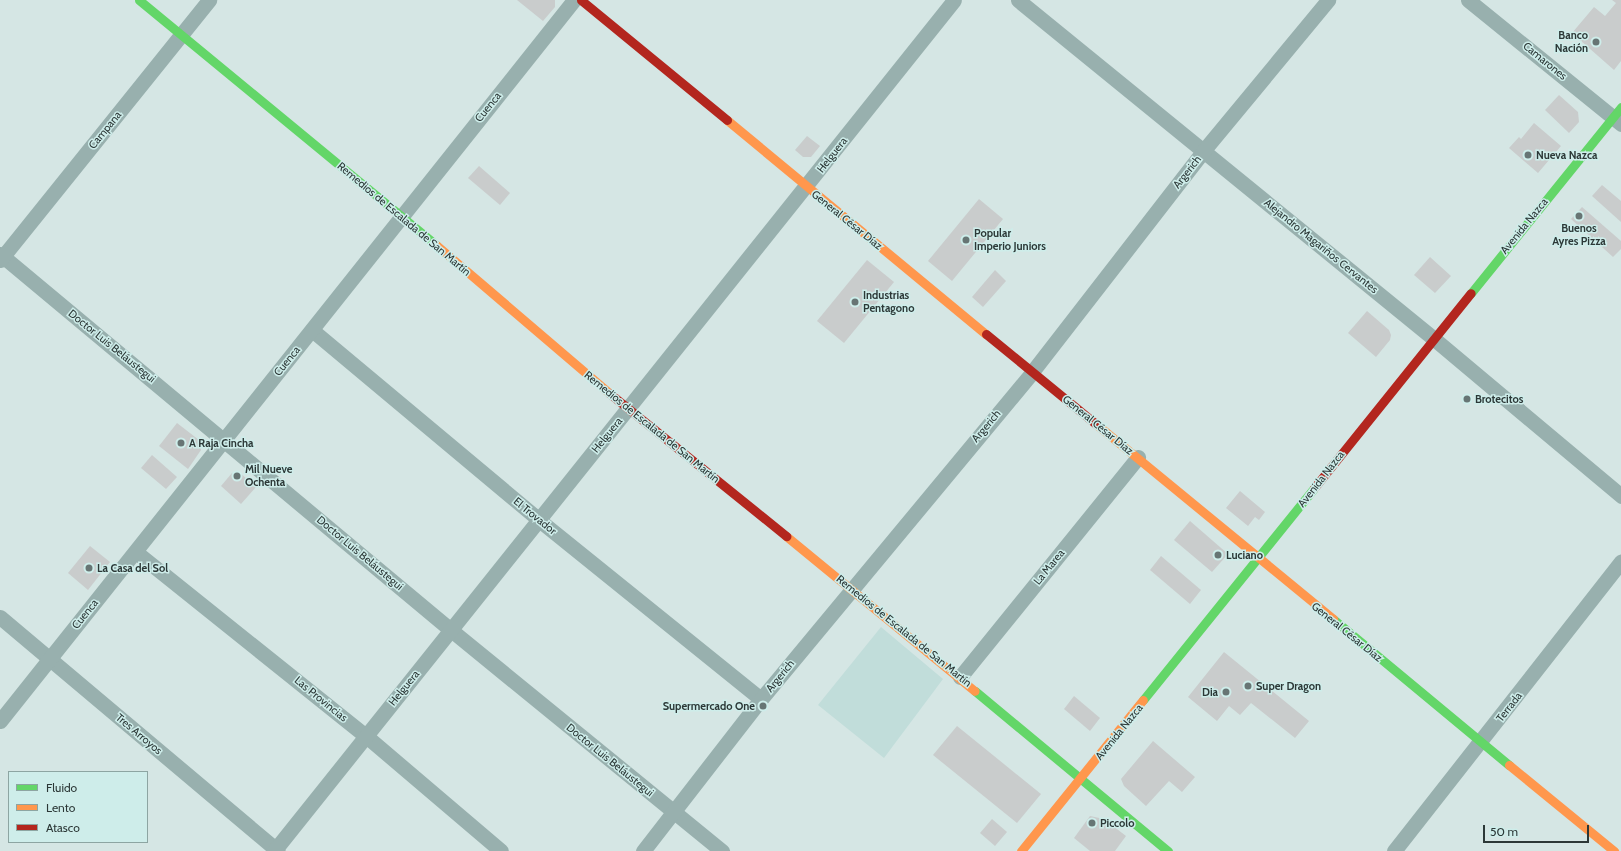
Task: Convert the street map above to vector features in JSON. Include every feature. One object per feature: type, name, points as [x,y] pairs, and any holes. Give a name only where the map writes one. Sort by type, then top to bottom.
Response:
[{"type":"street","name":"Remedios de Escalada de San Martín","points":[[139,0],[401,215],[628,409],[960,677],[1168,851]]},
{"type":"street","name":"Campana","points":[[1,256],[209,0]]},
{"type":"street","name":"Cuenca","points":[[0,721],[49,658],[136,552],[224,438],[312,330],[401,215],[574,0]]},
{"type":"street","name":"General César Díaz","points":[[581,0],[806,187],[1138,457],[1258,559],[1614,851]]},
{"type":"street","name":"Helguera","points":[[276,850],[954,0]]},
{"type":"street","name":"Alejandro Magariños Cervantes","points":[[1018,0],[1433,338],[1621,496]]},
{"type":"street","name":"Argerich","points":[[643,851],[674,813],[761,698],[1032,372],[1204,150],[1328,0]]},
{"type":"street","name":"Camarones","points":[[1468,0],[1618,116]]},
{"type":"street","name":"Avenida Nazca","points":[[1021,851],[1258,559],[1433,338],[1618,116]]},
{"type":"street","name":"Doctor Luis Beláustegui","points":[[1,256],[224,438],[451,630],[722,851]]},
{"type":"street","name":"El Trovador","points":[[312,330],[539,520],[761,698]]},
{"type":"street","name":"La Marea","points":[[960,677],[1138,457]]},
{"type":"street","name":"Las Provincias","points":[[136,552],[366,736],[502,851]]},
{"type":"street","name":"Terrada","points":[[1394,851],[1481,742],[1621,561]]},
{"type":"street","name":"Tres Arroyos","points":[[0,617],[276,850]]},
{"type":"shaded area","points":[[881,627],[943,679],[884,758],[818,705]]},
{"type":"building","points":[[517,0],[555,0],[555,7],[543,21]]},
{"type":"building","points":[[1612,0],[1621,0],[1621,61],[1614,70],[1572,33],[1594,7],[1605,16],[1616,3]]},
{"type":"building","points":[[1559,95],[1578,112],[1579,122],[1569,133],[1545,110]]},
{"type":"building","points":[[1534,123],[1561,146],[1538,173],[1509,148],[1519,137],[1521,139]]},
{"type":"building","points":[[807,136],[820,146],[811,157],[803,157],[795,150]]},
{"type":"building","points":[[479,166],[510,193],[500,205],[468,178]]},
{"type":"building","points":[[1602,185],[1621,201],[1621,222],[1592,196]]},
{"type":"building","name":"Popular Imperio Juniors","points":[[979,199],[1003,219],[952,281],[928,261]]},
{"type":"building","points":[[1582,207],[1621,241],[1621,249],[1613,257],[1571,219]]},
{"type":"building","points":[[1430,257],[1451,276],[1435,293],[1414,275]]},
{"type":"building","name":"Industrias Pentagono","points":[[867,260],[894,282],[844,343],[817,321]]},
{"type":"building","points":[[995,270],[1006,281],[983,307],[972,297]]},
{"type":"building","points":[[1367,311],[1389,330],[1391,335],[1390,340],[1376,357],[1348,333]]},
{"type":"building","name":"A Raja Cincha","points":[[177,423],[199,440],[201,450],[188,469],[159,446]]},
{"type":"building","points":[[152,455],[177,477],[166,489],[141,468]]},
{"type":"building","points":[[239,472],[256,487],[241,504],[221,486],[232,473]]},
{"type":"building","points":[[1240,491],[1265,512],[1259,520],[1255,517],[1248,526],[1226,508]]},
{"type":"building","points":[[1190,521],[1228,554],[1212,572],[1174,540]]},
{"type":"building","name":"La Casa del Sol","points":[[90,546],[110,562],[88,590],[68,573]]},
{"type":"building","points":[[1161,556],[1201,590],[1190,604],[1150,570]]},
{"type":"building","points":[[1224,652],[1309,721],[1295,738],[1251,703],[1240,715],[1229,706],[1217,721],[1188,697]]},
{"type":"building","points":[[1074,696],[1100,718],[1090,731],[1064,709]]},
{"type":"building","points":[[957,726],[1041,794],[1017,823],[933,755]]},
{"type":"building","points":[[1153,741],[1195,777],[1182,792],[1169,781],[1146,806],[1124,786],[1121,779]]},
{"type":"building","points":[[1090,816],[1104,819],[1126,836],[1115,851],[1090,851],[1074,838]]},
{"type":"building","points":[[992,819],[1007,832],[995,846],[980,833]]},
{"type":"traffic: fast","points":[[139,0],[436,245]]},
{"type":"traffic: fast","points":[[1471,293],[1621,107]]},
{"type":"traffic: fast","points":[[1143,700],[1314,488]]},
{"type":"traffic: fast","points":[[1333,619],[1509,765]]},
{"type":"traffic: fast","points":[[975,691],[1168,851]]},
{"type":"traffic: slow","points":[[727,120],[986,334]]},
{"type":"traffic: slow","points":[[436,245],[609,393]]},
{"type":"traffic: slow","points":[[1096,424],[1333,619]]},
{"type":"traffic: slow","points":[[786,536],[975,691]]},
{"type":"traffic: slow","points":[[1021,851],[1143,700]]},
{"type":"traffic: slow","points":[[1509,765],[1614,851]]},
{"type":"traffic: jam","points":[[581,0],[727,120]]},
{"type":"traffic: jam","points":[[1314,488],[1471,293]]},
{"type":"traffic: jam","points":[[986,334],[1096,424]]},
{"type":"traffic: jam","points":[[609,393],[786,536]]},
{"type":"place","name":"Banco Nación","points":[[1596,42]]},
{"type":"place","name":"Nueva Nazca","points":[[1528,155]]},
{"type":"place","name":"Buenos Ayres Pizza","points":[[1579,216]]},
{"type":"place","name":"Popular Imperio Juniors","points":[[966,240]]},
{"type":"place","name":"Industrias Pentagono","points":[[855,302]]},
{"type":"place","name":"Brotecitos","points":[[1467,399]]},
{"type":"place","name":"A Raja Cincha","points":[[181,443]]},
{"type":"place","name":"Mil Nueve Ochenta","points":[[237,476]]},
{"type":"place","name":"Luciano","points":[[1218,555]]},
{"type":"place","name":"La Casa del Sol","points":[[89,568]]},
{"type":"place","name":"Super Dragon","points":[[1248,686]]},
{"type":"place","name":"Dia","points":[[1226,692]]},
{"type":"place","name":"Supermercado One","points":[[763,706]]},
{"type":"place","name":"Piccolo","points":[[1092,823]]}]
